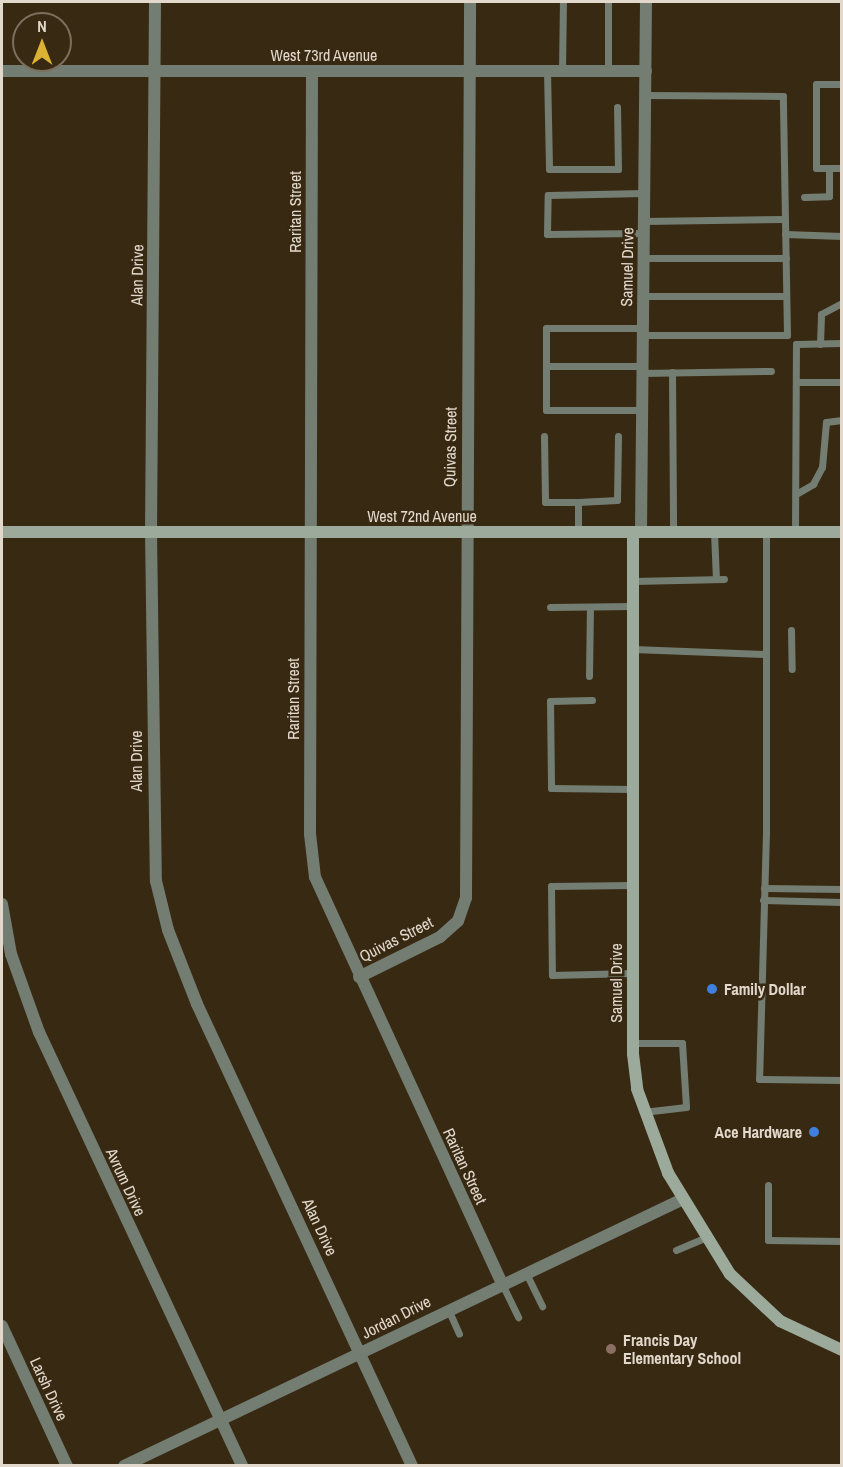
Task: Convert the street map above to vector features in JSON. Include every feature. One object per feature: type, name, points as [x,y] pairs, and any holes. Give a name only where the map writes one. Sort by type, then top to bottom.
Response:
[{"type":"street","name":"Alan Drive","points":[[155,2],[151,532],[153,850],[161,906],[197,1004],[362,1352],[412,1466]]},
{"type":"street","name":"Quivas Street","points":[[359,977],[440,937],[458,921],[465,907],[465,532],[470,2]]},
{"type":"street","name":"Samuel Drive","points":[[646,2],[642,411],[633,581],[632,789],[633,1043],[643,1112],[683,1199],[730,1274],[756,1302],[806,1336],[842,1350]]},
{"type":"street","name":"West 73rd Avenue","points":[[2,71],[646,71]]},
{"type":"street","name":"Raritan Street","points":[[312,72],[311,851],[320,891],[502,1284]]},
{"type":"street","name":"West 72nd Avenue","points":[[2,532],[842,532]]},
{"type":"street","name":"Avrum Drive","points":[[2,904],[11,954],[39,1032],[242,1466]]},
{"type":"street","name":"Jordan Drive","points":[[124,1466],[448,1309],[683,1199]]},
{"type":"street","name":"Larsh Drive","points":[[2,1326],[68,1466]]},
{"type":"lane","points":[[562,71],[563,2]]},
{"type":"lane","points":[[608,2],[608,71]]},
{"type":"lane","points":[[547,71],[549,169],[618,169],[617,107]]},
{"type":"lane","points":[[842,84],[816,84],[816,168],[842,168]]},
{"type":"lane","points":[[642,411],[546,410],[546,328],[787,335],[783,96],[645,95]]},
{"type":"lane","points":[[804,197],[829,196],[829,168]]},
{"type":"lane","points":[[644,193],[548,195],[547,234],[785,219]]},
{"type":"lane","points":[[785,234],[842,236]]},
{"type":"lane","points":[[644,258],[786,258]]},
{"type":"lane","points":[[643,296],[786,296]]},
{"type":"lane","points":[[820,344],[823,310],[842,303]]},
{"type":"lane","points":[[795,532],[796,344],[842,343]]},
{"type":"lane","points":[[546,366],[672,372],[771,370]]},
{"type":"lane","points":[[672,372],[674,532]]},
{"type":"lane","points":[[796,382],[842,382]]},
{"type":"lane","points":[[795,494],[813,484],[822,467],[826,422],[842,420]]},
{"type":"lane","points":[[544,436],[545,502],[618,500],[618,436]]},
{"type":"lane","points":[[578,502],[578,532]]},
{"type":"lane","points":[[633,581],[720,579],[714,532]]},
{"type":"lane","points":[[766,532],[764,900],[759,1079],[842,1080]]},
{"type":"lane","points":[[550,607],[633,606]]},
{"type":"lane","points":[[589,676],[590,607]]},
{"type":"lane","points":[[791,630],[792,669]]},
{"type":"lane","points":[[633,649],[766,654]]},
{"type":"lane","points":[[592,700],[550,701],[551,788],[632,789]]},
{"type":"lane","points":[[632,885],[551,886],[552,975],[633,973]]},
{"type":"lane","points":[[764,888],[842,889]]},
{"type":"lane","points":[[764,900],[842,902]]},
{"type":"lane","points":[[633,1043],[682,1043],[686,1107],[643,1112]]},
{"type":"lane","points":[[768,1185],[768,1240],[842,1241]]},
{"type":"lane","points":[[676,1250],[707,1237]]},
{"type":"lane","points":[[526,1273],[542,1306]]},
{"type":"lane","points":[[502,1284],[518,1317]]},
{"type":"lane","points":[[448,1309],[459,1334]]},
{"type":"place","name":"Family Dollar","points":[[712,989]]},
{"type":"place","name":"Ace Hardware","points":[[814,1132]]},
{"type":"place","name":"Francis Day Elementary School","points":[[611,1349]]}]
